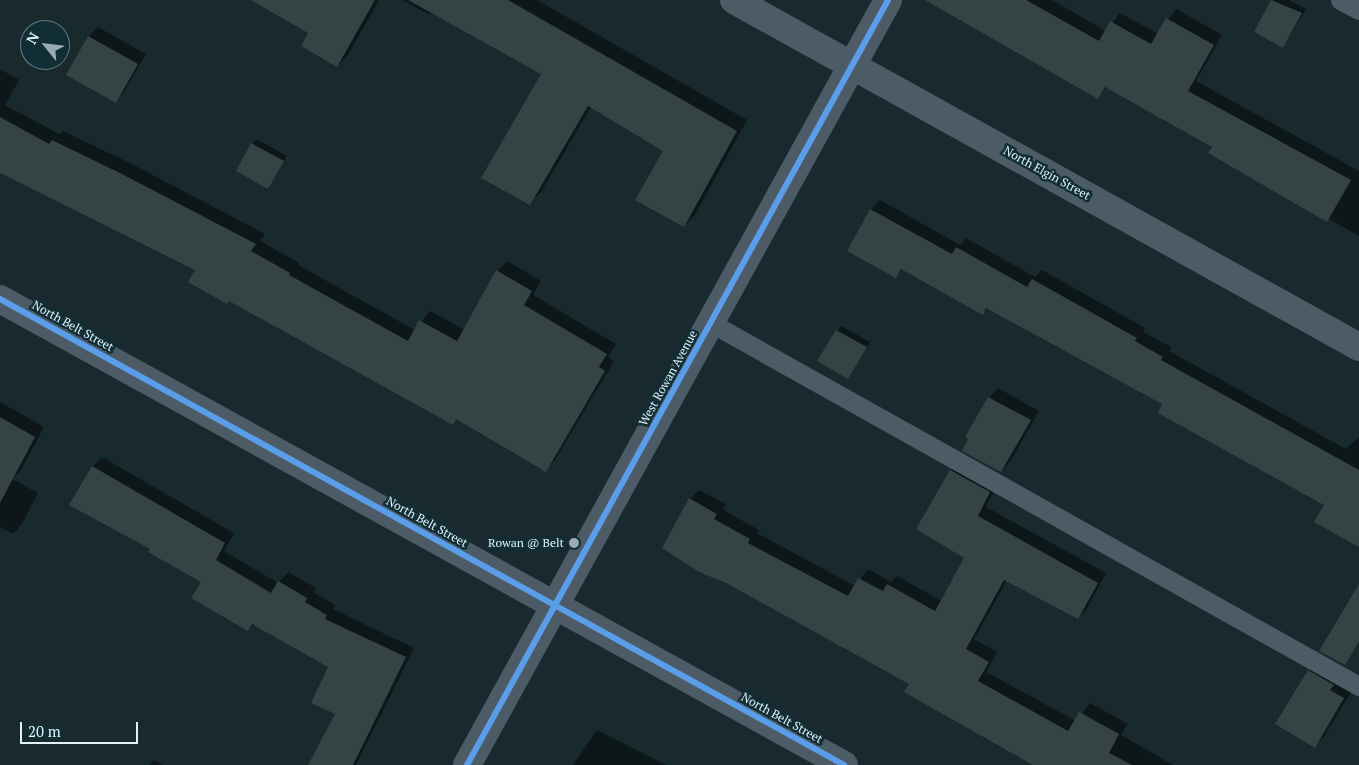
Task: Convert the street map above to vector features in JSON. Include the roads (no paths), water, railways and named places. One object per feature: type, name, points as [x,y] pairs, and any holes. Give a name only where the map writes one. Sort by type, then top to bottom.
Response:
[{"type":"street","name":"North Elgin Street","points":[[734,0],[1359,347]]},
{"type":"street","name":"West Rowan Avenue","points":[[466,765],[556,606],[888,0]]},
{"type":"street","name":"North Belt Street","points":[[0,299],[556,606],[812,757],[844,765]]},
{"type":"lane","points":[[1340,0],[1359,10]]},
{"type":"lane","points":[[711,323],[1359,686]]},
{"type":"place","name":"Rowan @ Belt","points":[[574,543]]}]
